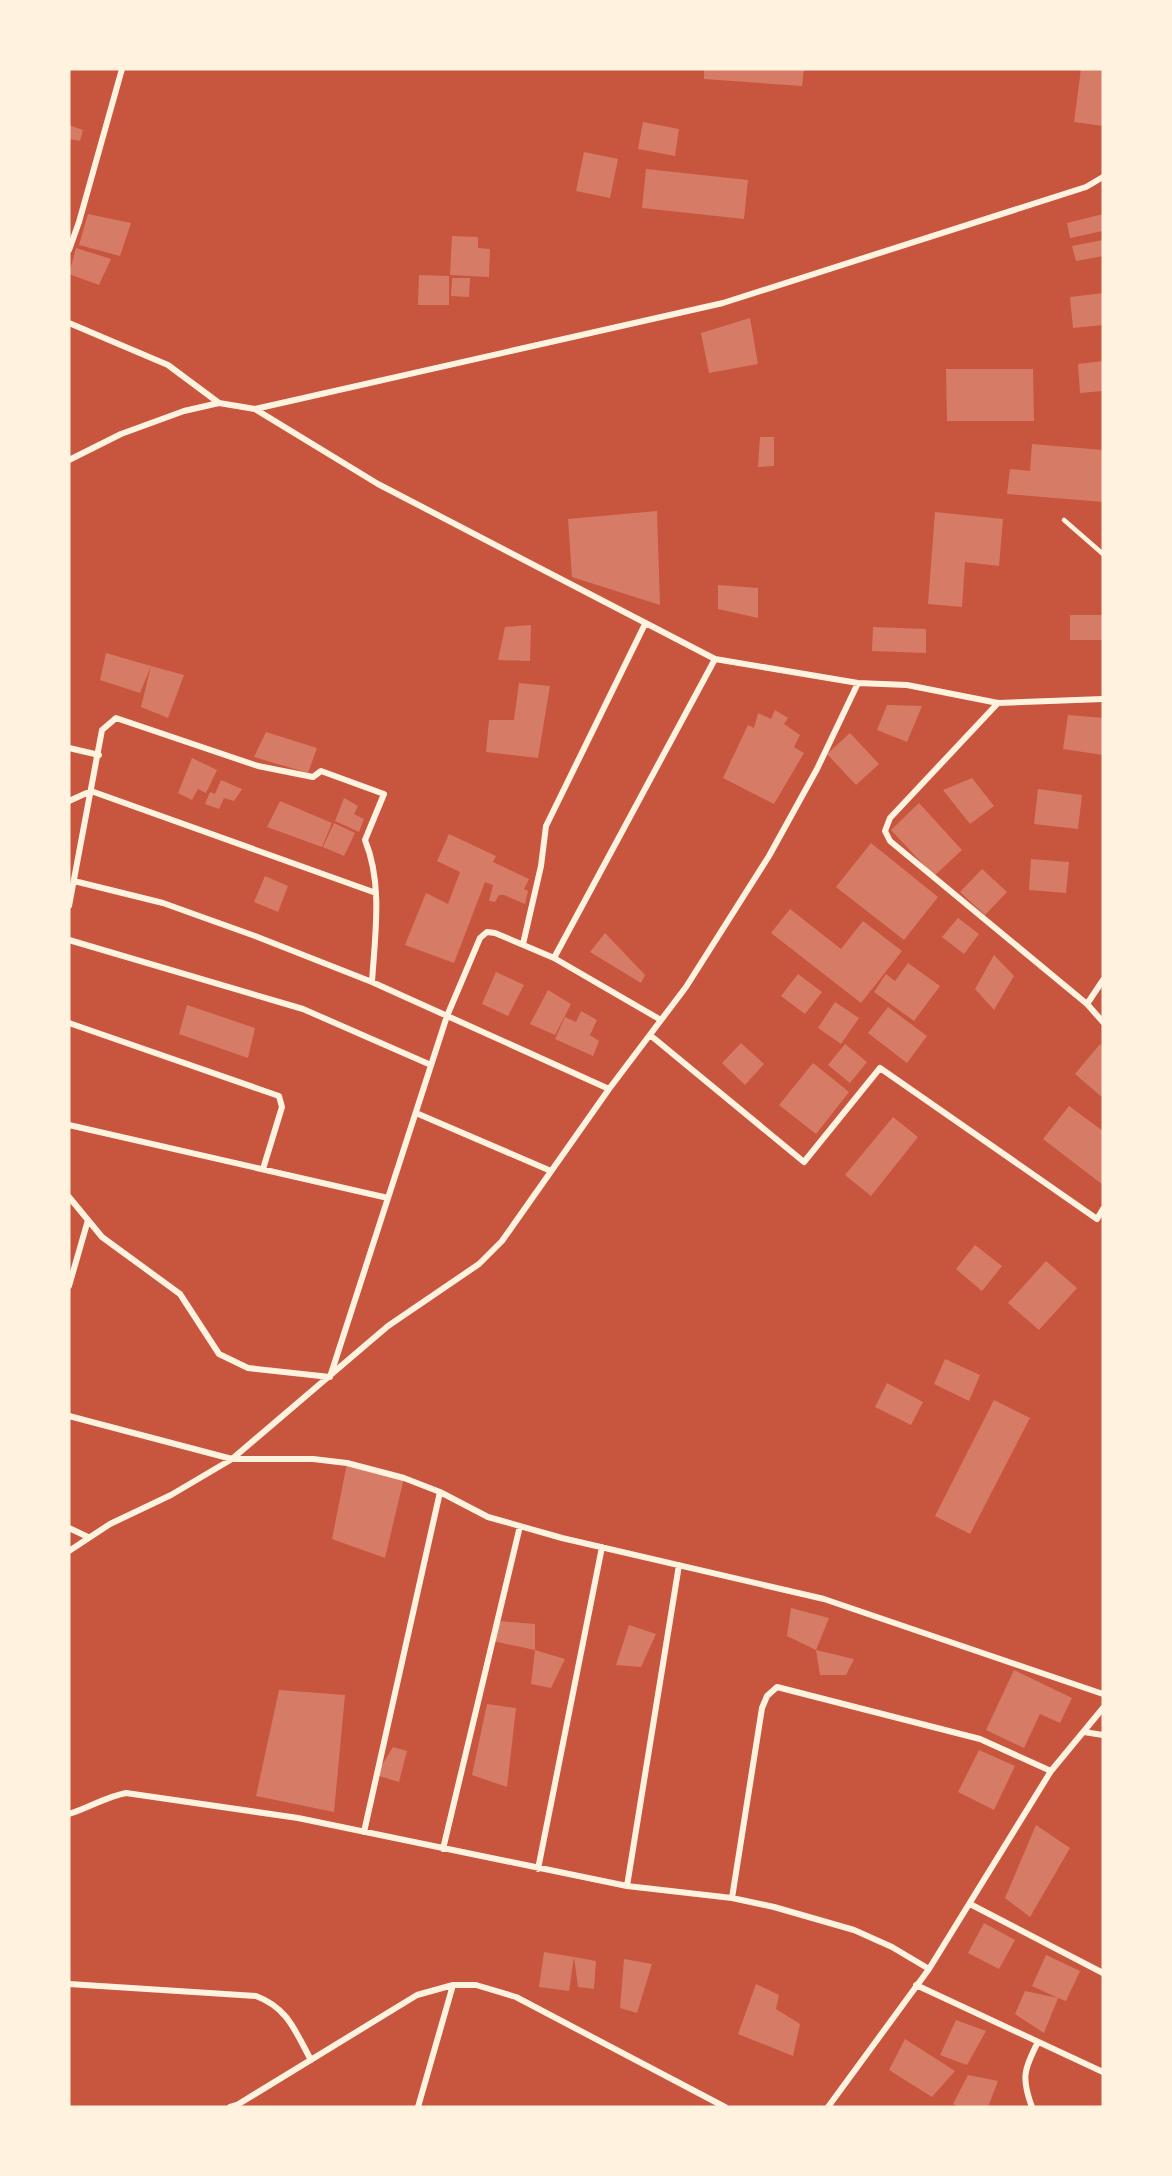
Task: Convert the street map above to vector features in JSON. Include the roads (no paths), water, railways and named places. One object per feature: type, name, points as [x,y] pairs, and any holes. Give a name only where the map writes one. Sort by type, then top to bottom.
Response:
[{"type":"street","points":[[69,250],[80,222],[122,69]]},
{"type":"street","points":[[255,409],[723,303],[1086,187],[1103,177]]},
{"type":"street","points":[[69,323],[168,365],[219,403]]},
{"type":"street","points":[[69,460],[121,434],[184,411],[219,403],[255,409],[378,484],[645,624],[673,635],[715,659],[858,682],[907,685],[998,703],[1103,699]]},
{"type":"street","points":[[523,944],[541,867],[546,826],[645,624]]},
{"type":"street","points":[[554,958],[715,659]]},
{"type":"street","points":[[69,1551],[88,1537],[171,1495],[232,1459],[388,1326],[479,1264],[502,1241],[609,1089],[686,987],[769,856],[817,769],[858,682]]},
{"type":"street","points":[[998,703],[890,818],[885,831],[890,841],[1087,1004],[1103,1022]]},
{"type":"street","points":[[69,906],[102,730],[116,717],[258,766],[313,777],[321,771],[384,794],[365,840],[374,861],[376,894],[372,982]]},
{"type":"street","points":[[69,748],[99,755]]},
{"type":"street","points":[[69,801],[92,791],[376,894]]},
{"type":"street","points":[[74,881],[163,903],[372,982],[609,1089]]},
{"type":"street","points":[[330,1377],[447,1016],[480,938],[487,932],[495,933],[554,958],[661,1020]]},
{"type":"street","points":[[69,940],[303,1009],[431,1065]]},
{"type":"street","points":[[1087,1004],[1103,980]]},
{"type":"street","points":[[69,1023],[279,1096],[282,1107],[263,1168]]},
{"type":"street","points":[[650,1035],[804,1162],[880,1068],[1097,1219],[1103,1209]]},
{"type":"street","points":[[416,1113],[551,1171]]},
{"type":"street","points":[[69,1125],[388,1198]]},
{"type":"street","points":[[69,1197],[102,1237],[180,1294],[219,1354],[248,1368],[330,1377]]},
{"type":"street","points":[[69,1286],[88,1220]]},
{"type":"street","points":[[69,1416],[232,1459],[313,1459],[347,1463],[404,1478],[440,1492],[488,1517],[602,1547],[824,1599],[1103,1694]]},
{"type":"street","points":[[364,1832],[440,1492]]},
{"type":"street","points":[[443,1849],[520,1526]]},
{"type":"street","points":[[69,1528],[88,1537]]},
{"type":"street","points":[[538,1869],[602,1547]]},
{"type":"street","points":[[627,1886],[679,1565]]},
{"type":"street","points":[[732,1898],[762,1708],[767,1696],[777,1687],[980,1739],[1051,1771]]},
{"type":"street","points":[[828,2107],[928,1969],[1051,1771],[1103,1708]]},
{"type":"street","points":[[1084,1732],[1103,1735]]},
{"type":"street","points":[[69,1814],[85,1809],[104,1797],[126,1793],[298,1818],[627,1886],[732,1898],[774,1907],[854,1930],[892,1947],[928,1969]]},
{"type":"street","points":[[970,1904],[1103,1973]]},
{"type":"street","points":[[69,1984],[255,1996],[273,2002],[290,2021],[311,2060]]},
{"type":"street","points":[[418,2107],[453,1985]]},
{"type":"street","points":[[230,2107],[417,1995],[453,1985],[476,1985],[516,1997],[725,2107]]},
{"type":"street","points":[[916,1985],[1103,2072]]},
{"type":"street","points":[[1032,2107],[1026,2090],[1024,2072],[1038,2042]]},
{"type":"lane","points":[[1064,520],[1103,554]]}]
